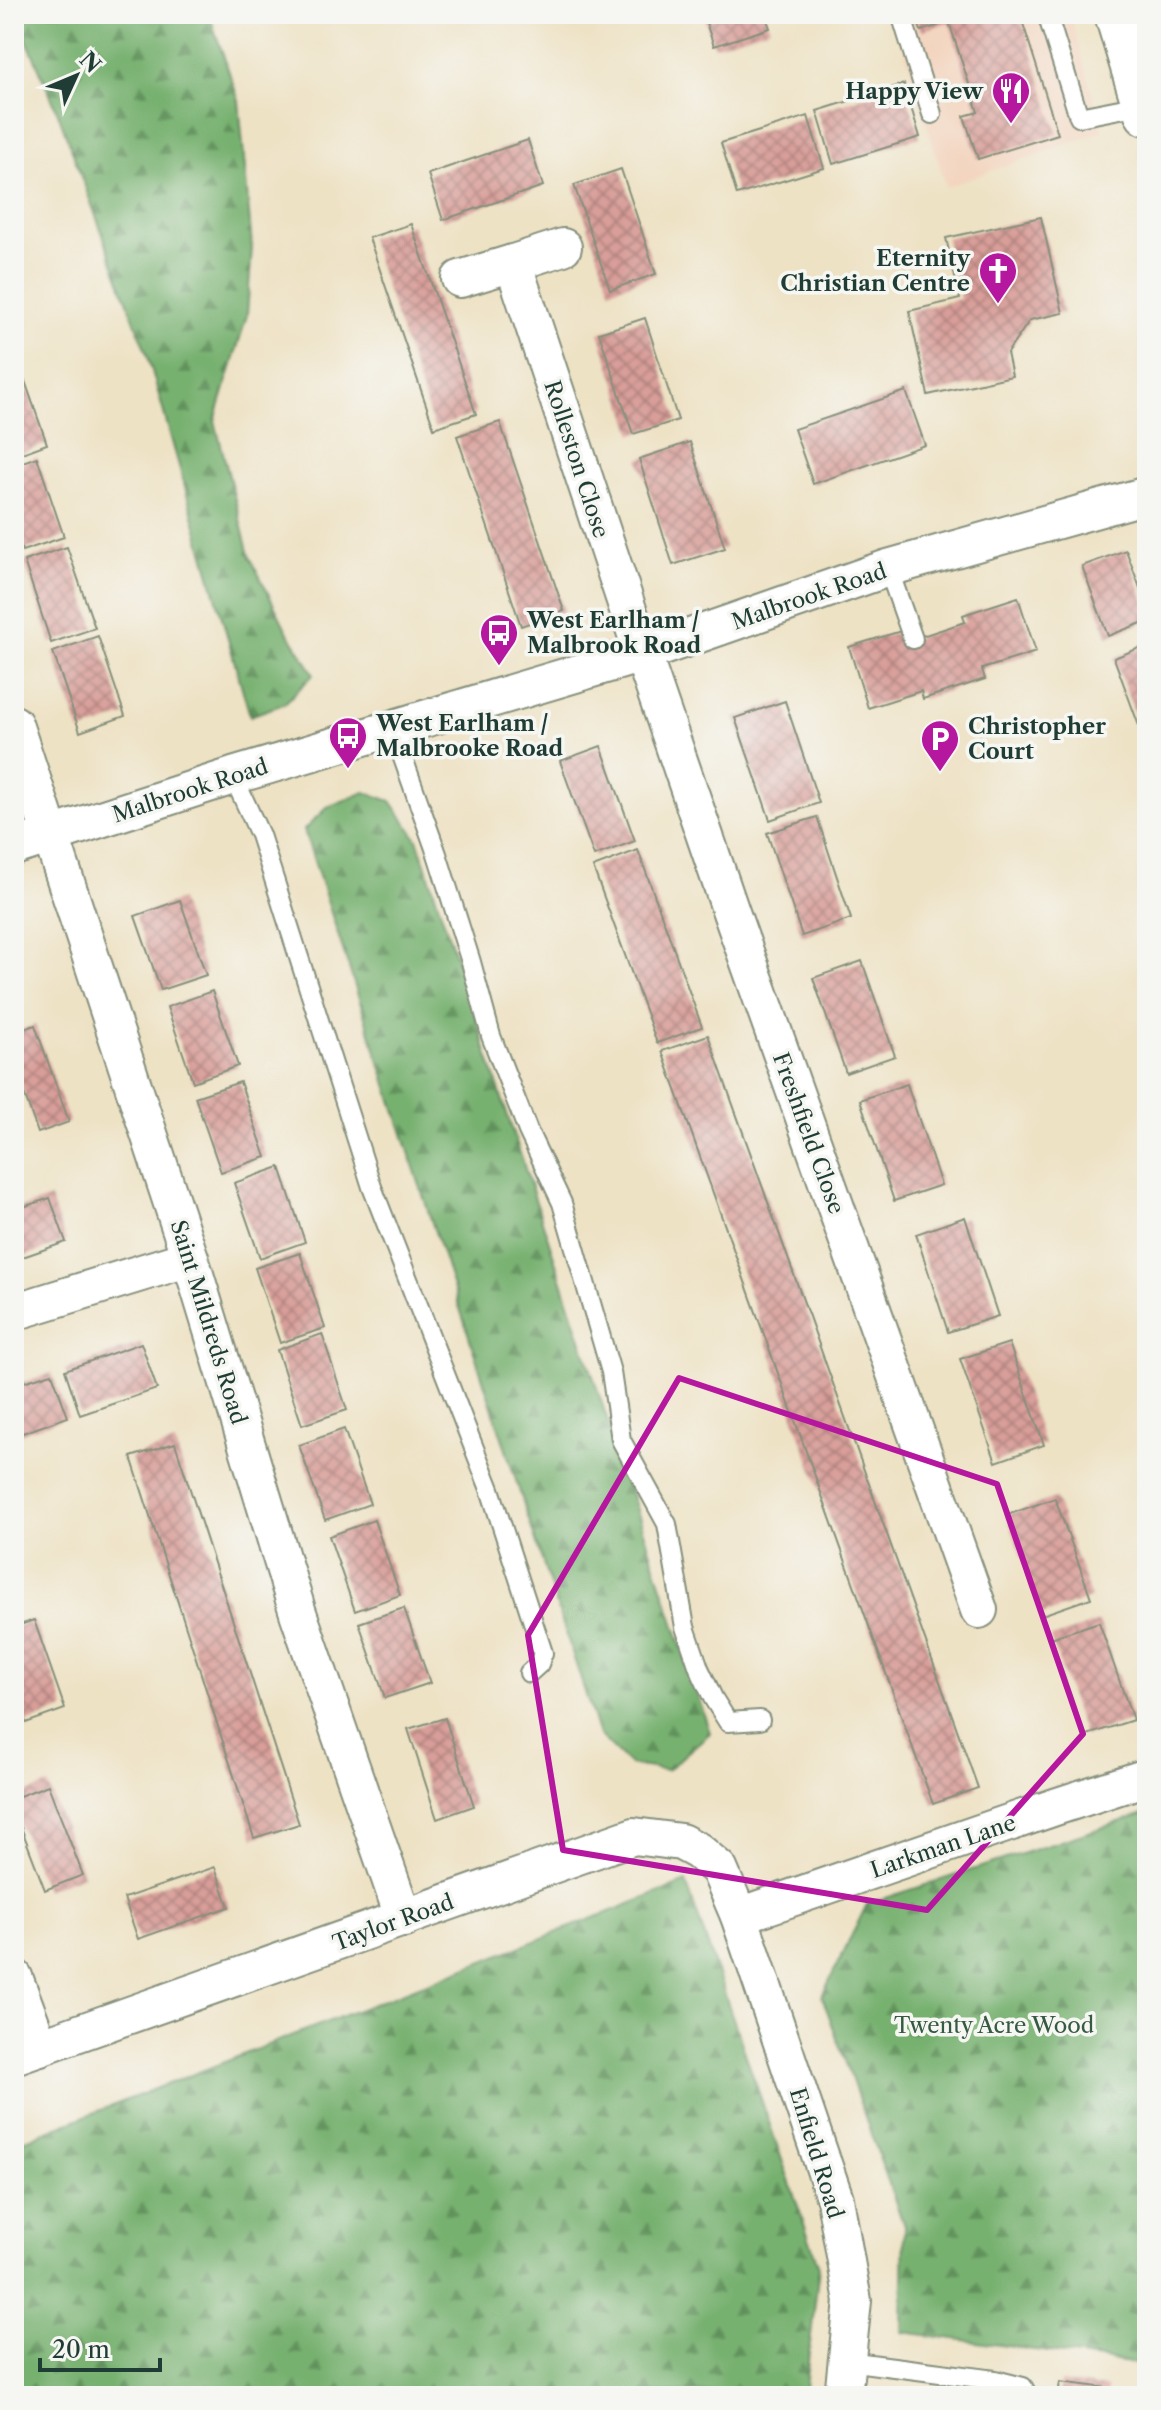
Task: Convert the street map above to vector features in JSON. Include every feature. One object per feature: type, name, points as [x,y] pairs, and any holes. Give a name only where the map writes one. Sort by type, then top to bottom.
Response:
[{"type":"street","points":[[1117,14],[1143,86]]},
{"type":"street","points":[[460,279],[563,247]]},
{"type":"street","name":"Rolleston Close","points":[[513,263],[642,654]]},
{"type":"street","name":"Malbrook Road","points":[[14,847],[392,727],[642,654],[888,568],[1147,495]]},
{"type":"street","name":"Freshfield Close","points":[[642,654],[979,1610]]},
{"type":"street","name":"Saint Mildreds Road","points":[[14,724],[190,1258],[298,1613],[404,1919]]},
{"type":"street","points":[[14,1312],[190,1258]]},
{"type":"street","name":"Larkman Lane","points":[[739,1916],[1147,1777]]},
{"type":"street","name":"Taylor Road","points":[[27,2051],[634,1836],[681,1842],[698,1851],[719,1869],[739,1916]]},
{"type":"street","name":"Enfield Road","points":[[739,1916],[835,2199],[853,2301],[845,2379]]},
{"type":"street","points":[[14,1977],[27,2051]]},
{"type":"lane","points":[[901,14],[932,114]]},
{"type":"lane","points":[[1047,14],[1079,117],[1143,86]]},
{"type":"lane","points":[[888,568],[913,639]]},
{"type":"lane","points":[[392,727],[450,895],[491,1036],[528,1131],[562,1203],[611,1372],[621,1440],[667,1524],[685,1627],[699,1668],[728,1722],[760,1720]]},
{"type":"lane","points":[[233,776],[260,835],[372,1187],[490,1489],[543,1653],[539,1664],[529,1673]]},
{"type":"lane","points":[[845,2379],[995,2380],[1023,2387],[1028,2396]]},
{"type":"highlighted area","points":[[679,1378],[997,1484],[1083,1734],[927,1910],[563,1850],[528,1635]]},
{"type":"shaded area","points":[[893,14],[1070,14],[1103,131],[946,187]]},
{"type":"green space","points":[[16,14],[209,14],[239,101],[252,247],[247,315],[215,421],[249,555],[287,631],[314,674],[284,704],[250,716],[148,357],[58,113]]},
{"type":"green space","points":[[365,792],[391,801],[417,839],[710,1733],[667,1770],[630,1765],[599,1735],[304,830],[327,807]]},
{"type":"green space","name":"Twenty Acre Wood","points":[[1147,1813],[1147,2365],[902,2332],[904,2226],[822,1996],[867,1904]]},
{"type":"green space","points":[[686,1882],[819,2267],[804,2396],[723,2392],[605,2396],[14,2396],[14,2144]]},
{"type":"building","points":[[703,14],[765,14],[770,28],[714,46]]},
{"type":"building","points":[[915,14],[1020,14],[1058,134],[978,159],[964,116],[978,112],[949,22],[921,31]]},
{"type":"building","points":[[904,84],[920,137],[833,164],[817,111]]},
{"type":"building","points":[[808,116],[824,168],[737,195],[721,143]]},
{"type":"building","points":[[528,140],[543,186],[443,220],[428,174]]},
{"type":"building","points":[[621,169],[656,274],[610,290],[574,185]]},
{"type":"building","name":"Eternity Christian Centre","points":[[1041,217],[1063,313],[1030,320],[1007,353],[1012,376],[928,395],[909,311],[960,299],[946,238]]},
{"type":"building","points":[[411,224],[476,414],[434,428],[369,238]]},
{"type":"building","points":[[645,318],[678,420],[633,434],[599,333]]},
{"type":"building","points":[[19,364],[47,444],[14,456],[14,365]]},
{"type":"building","points":[[906,391],[925,445],[813,484],[794,429]]},
{"type":"building","points":[[500,422],[564,611],[521,626],[457,436]]},
{"type":"building","points":[[690,442],[725,548],[673,565],[639,459]]},
{"type":"building","points":[[37,457],[64,537],[22,551],[14,526],[14,465]]},
{"type":"building","points":[[67,547],[95,628],[51,643],[24,561]]},
{"type":"building","points":[[1126,550],[1147,607],[1147,621],[1108,636],[1082,566]]},
{"type":"building","points":[[1018,597],[1036,652],[982,669],[985,679],[923,699],[921,691],[868,708],[849,647],[901,631],[904,642],[965,622],[963,615]]},
{"type":"building","points":[[98,636],[125,716],[80,732],[53,652]]},
{"type":"building","points":[[1147,645],[1147,732],[1142,734],[1114,658]]},
{"type":"building","points":[[785,701],[819,803],[770,820],[735,718]]},
{"type":"building","points":[[601,746],[635,841],[594,856],[560,761]]},
{"type":"building","points":[[817,817],[851,919],[802,936],[767,833]]},
{"type":"building","points":[[638,850],[702,1027],[657,1043],[593,867]]},
{"type":"building","points":[[180,900],[206,975],[161,990],[135,916]]},
{"type":"building","points":[[862,961],[895,1056],[846,1073],[813,978]]},
{"type":"building","points":[[212,991],[238,1066],[193,1082],[167,1007]]},
{"type":"building","points":[[35,1025],[69,1122],[38,1133],[14,1065],[14,1032]]},
{"type":"building","points":[[708,1035],[978,1788],[933,1804],[662,1051]]},
{"type":"building","points":[[240,1082],[266,1157],[221,1172],[195,1097]]},
{"type":"building","points":[[907,1084],[941,1185],[894,1201],[860,1100]]},
{"type":"building","points":[[280,1167],[305,1242],[260,1258],[234,1183]]},
{"type":"building","points":[[50,1198],[66,1242],[14,1260],[14,1210]]},
{"type":"building","points":[[965,1217],[998,1316],[948,1332],[916,1234]]},
{"type":"building","points":[[300,1253],[325,1328],[280,1343],[255,1268]]},
{"type":"building","points":[[322,1334],[347,1410],[302,1425],[277,1350]]},
{"type":"building","points":[[141,1343],[157,1389],[80,1415],[65,1370]]},
{"type":"building","points":[[1009,1343],[1044,1445],[996,1462],[960,1359]]},
{"type":"building","points":[[52,1373],[68,1417],[14,1436],[14,1385]]},
{"type":"building","points":[[344,1429],[370,1504],[325,1520],[299,1445]]},
{"type":"building","points":[[175,1443],[299,1824],[254,1838],[131,1457]]},
{"type":"building","points":[[1055,1498],[1091,1598],[1042,1615],[1007,1515]]},
{"type":"building","points":[[374,1520],[400,1595],[355,1611],[329,1536]]},
{"type":"building","points":[[404,1608],[430,1683],[385,1698],[359,1623]]},
{"type":"building","points":[[34,1620],[65,1709],[26,1723],[14,1688],[14,1627]]},
{"type":"building","points":[[1099,1622],[1133,1720],[1084,1736],[1051,1638]]},
{"type":"building","points":[[445,1718],[474,1806],[437,1819],[408,1729]]},
{"type":"building","points":[[48,1785],[83,1875],[45,1890],[14,1809],[14,1798]]},
{"type":"building","points":[[215,1867],[229,1907],[138,1939],[124,1898]]},
{"type":"building","points":[[1060,2382],[1107,2388],[1106,2396],[1058,2396]]},
{"type":"place","name":"Happy View","points":[[1011,125]]},
{"type":"place","name":"Eternity Christian Centre","points":[[998,305]]},
{"type":"place","name":"West Earlham / Malbrook Road","points":[[499,667]]},
{"type":"place","name":"West Earlham / Malbrooke Road","points":[[348,770]]},
{"type":"place","name":"Christopher Court","points":[[940,773]]}]
